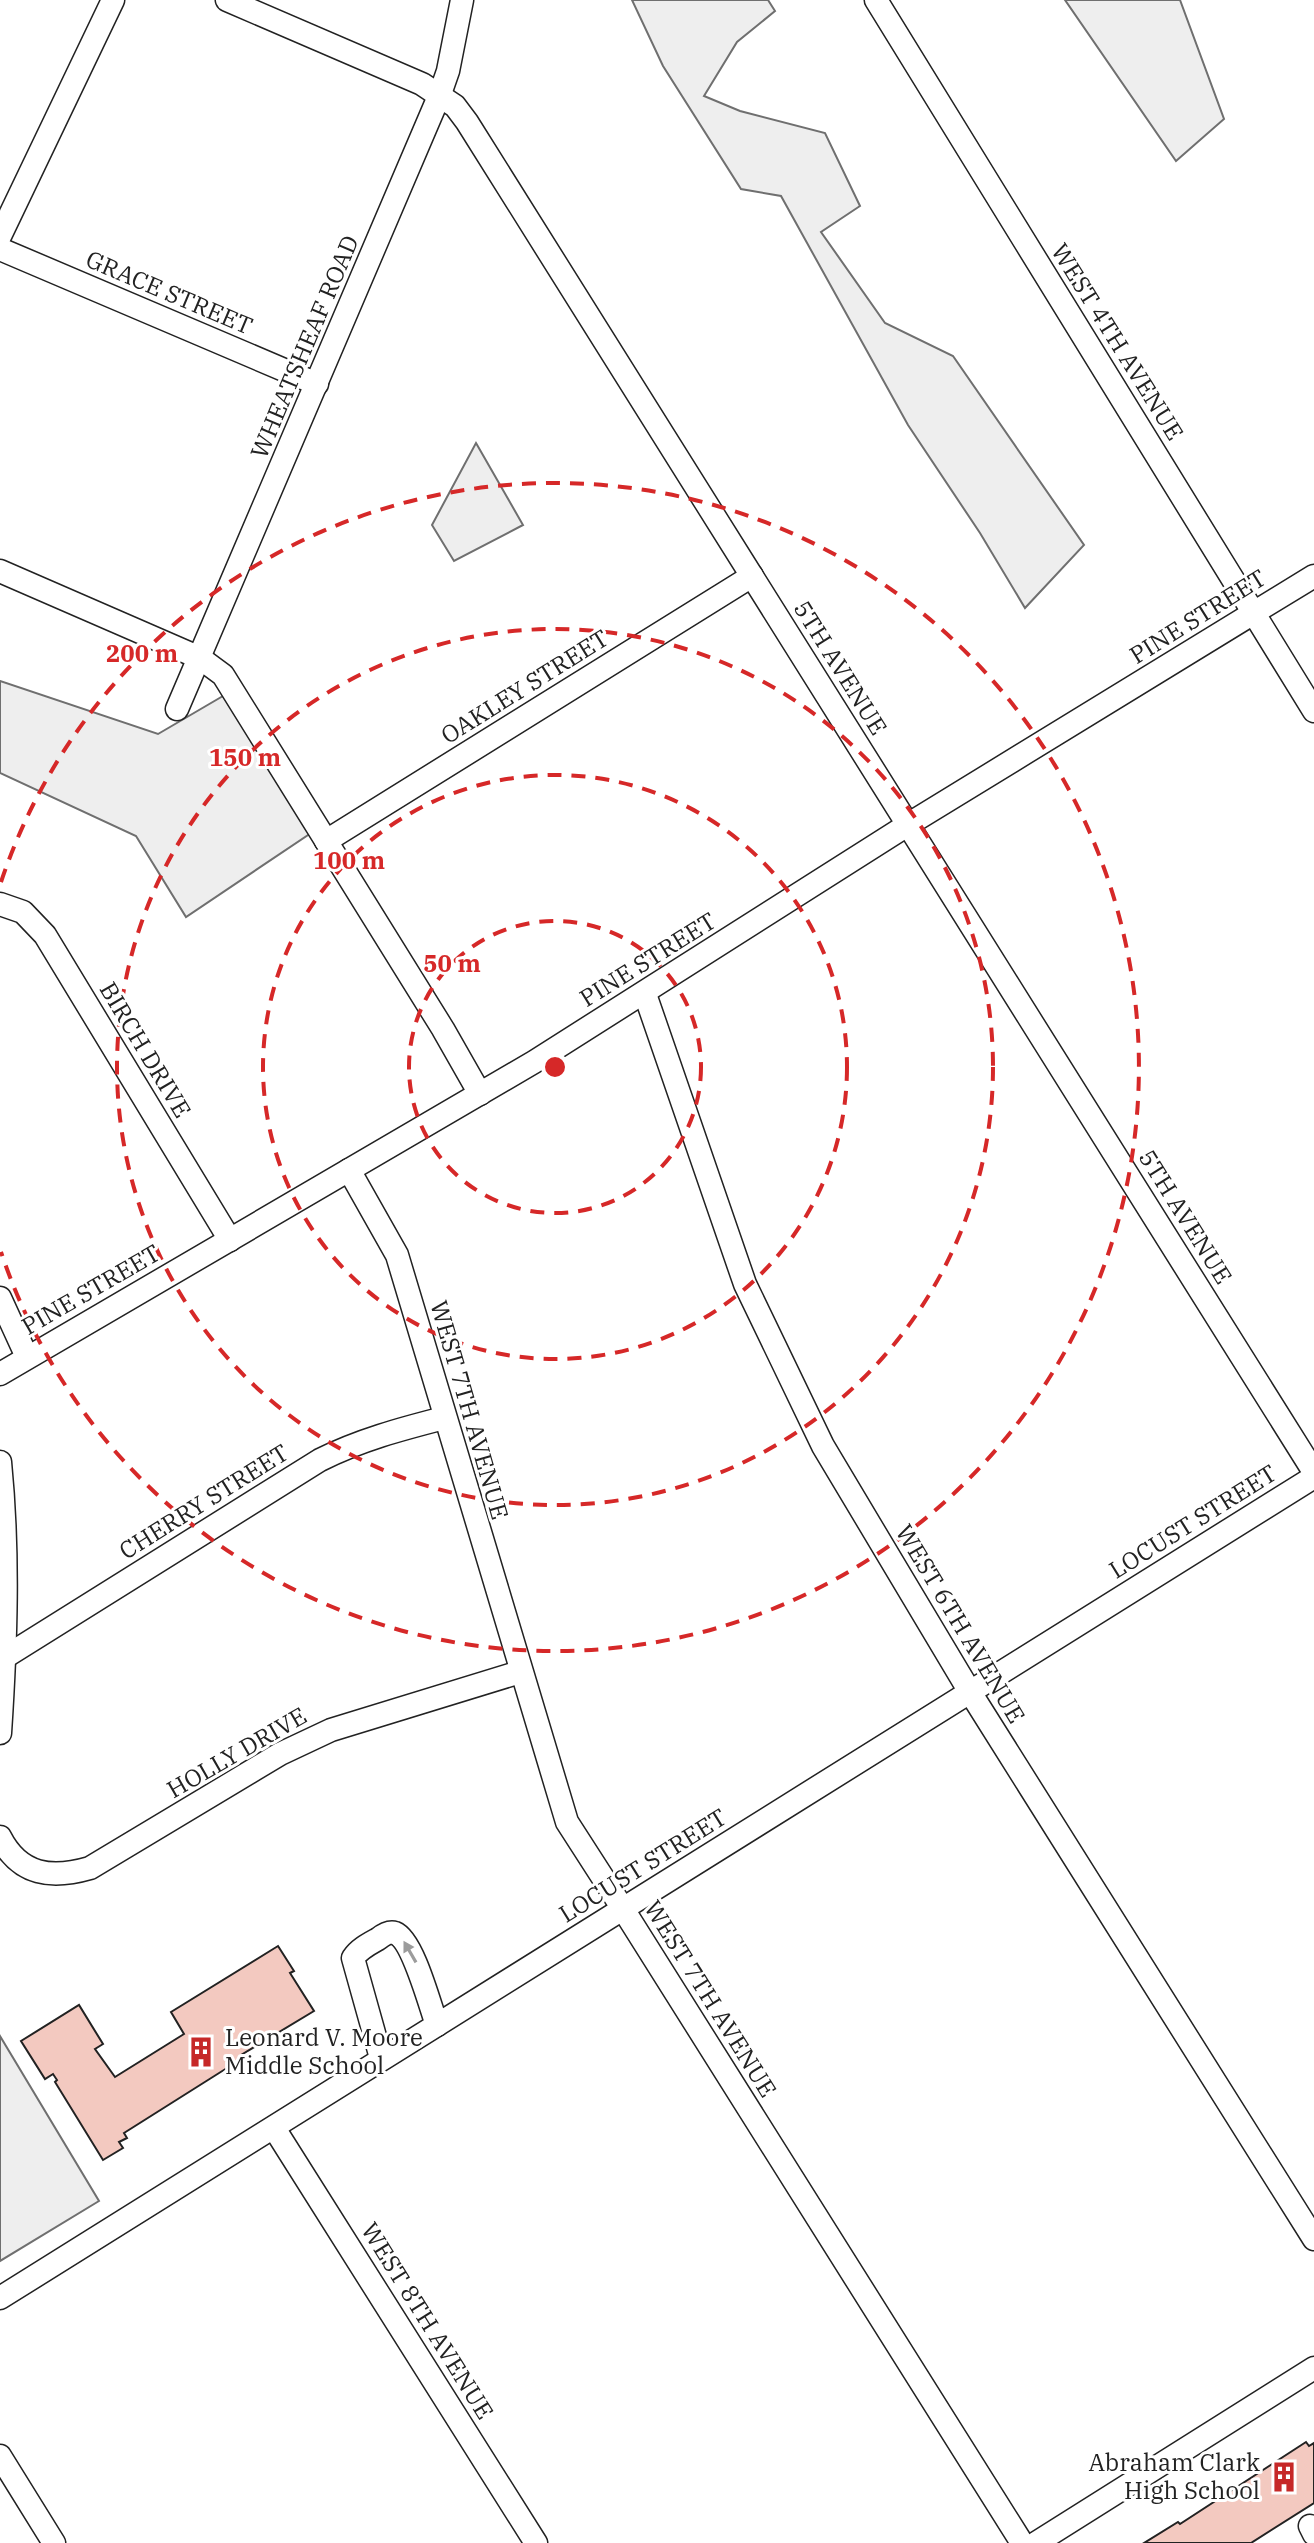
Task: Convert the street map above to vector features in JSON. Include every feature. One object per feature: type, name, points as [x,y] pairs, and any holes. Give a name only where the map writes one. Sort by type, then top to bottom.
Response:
[{"type":"street","points":[[0,236],[113,0]]},
{"type":"street","name":"5TH AVENUE","points":[[227,0],[440,94],[455,106],[467,122],[1314,1475]]},
{"type":"street","name":"WHEATSHEAF ROAD","points":[[177,709],[440,94],[448,71],[462,0]]},
{"type":"street","name":"WEST 4TH AVENUE","points":[[876,0],[1314,711]]},
{"type":"street","name":"GRACE STREET","points":[[0,249],[317,384]]},
{"type":"street","points":[[0,571],[200,658],[223,675],[443,1029],[480,1094]]},
{"type":"street","name":"OAKLEY STREET","points":[[326,841],[752,576]]},
{"type":"street","name":"PINE STREET","points":[[0,1374],[480,1094],[645,994],[909,824],[1314,576]]},
{"type":"street","name":"BIRCH DRIVE","points":[[0,904],[23,912],[45,935],[230,1240]]},
{"type":"street","name":"WEST 6TH AVENUE","points":[[645,994],[745,1284],[823,1446],[970,1692],[1314,2239]]},
{"type":"street","name":"WEST 7TH AVENUE","points":[[349,1170],[397,1255],[567,1822],[1022,2543]]},
{"type":"street","points":[[0,1298],[27,1357]]},
{"type":"street","name":"CHERRY STREET","points":[[5,1657],[320,1460],[379,1435],[444,1418]]},
{"type":"street","points":[[0,1462],[4,1501],[5,1657],[0,1733]]},
{"type":"street","name":"LOCUST STREET","points":[[0,2298],[1314,1475]]},
{"type":"street","name":"HOLLY DRIVE","points":[[0,1837],[15,1859],[31,1870],[61,1874],[90,1868],[280,1754],[331,1730],[520,1672]]},
{"type":"street","points":[[381,2058],[353,1958],[358,1951],[387,1933],[394,1933],[402,1939],[421,1971],[424,1993],[437,2025]]},
{"type":"street","name":"WEST 8TH AVENUE","points":[[274,2128],[536,2543]]},
{"type":"street","points":[[1036,2543],[1314,2368]]},
{"type":"street","points":[[0,2456],[54,2543]]},
{"type":"shaded area","points":[[632,0],[768,0],[775,11],[737,42],[704,96],[740,111],[825,133],[860,206],[821,232],[885,323],[953,356],[1084,545],[1025,608],[980,533],[908,425],[781,196],[741,189],[663,66]]},
{"type":"shaded area","points":[[1065,0],[1180,0],[1224,119],[1176,161]]},
{"type":"shaded area","points":[[476,443],[523,525],[454,561],[432,525]]},
{"type":"shaded area","points":[[0,681],[158,734],[223,696],[317,829],[186,917],[136,836],[0,773]]},
{"type":"shaded area","points":[[0,2036],[99,2201],[0,2261]]},
{"type":"building","name":"Leonard V. Moore Middle School","points":[[278,1946],[294,1971],[290,1973],[314,2011],[241,2055],[245,2061],[229,2071],[227,2068],[124,2133],[127,2138],[119,2142],[123,2148],[103,2160],[53,2074],[45,2079],[21,2041],[79,2005],[103,2044],[95,2049],[115,2077],[184,2034],[171,2012]]},
{"type":"building","name":"Abraham Clark High School","points":[[1306,2442],[1309,2446],[1314,2443],[1314,2503],[1251,2543],[1144,2543],[1178,2522],[1180,2524]]},
{"type":"place","name":"Leonard V. Moore Middle School","points":[[201,2052]]},
{"type":"place","name":"Abraham Clark High School","points":[[1284,2477]]}]
